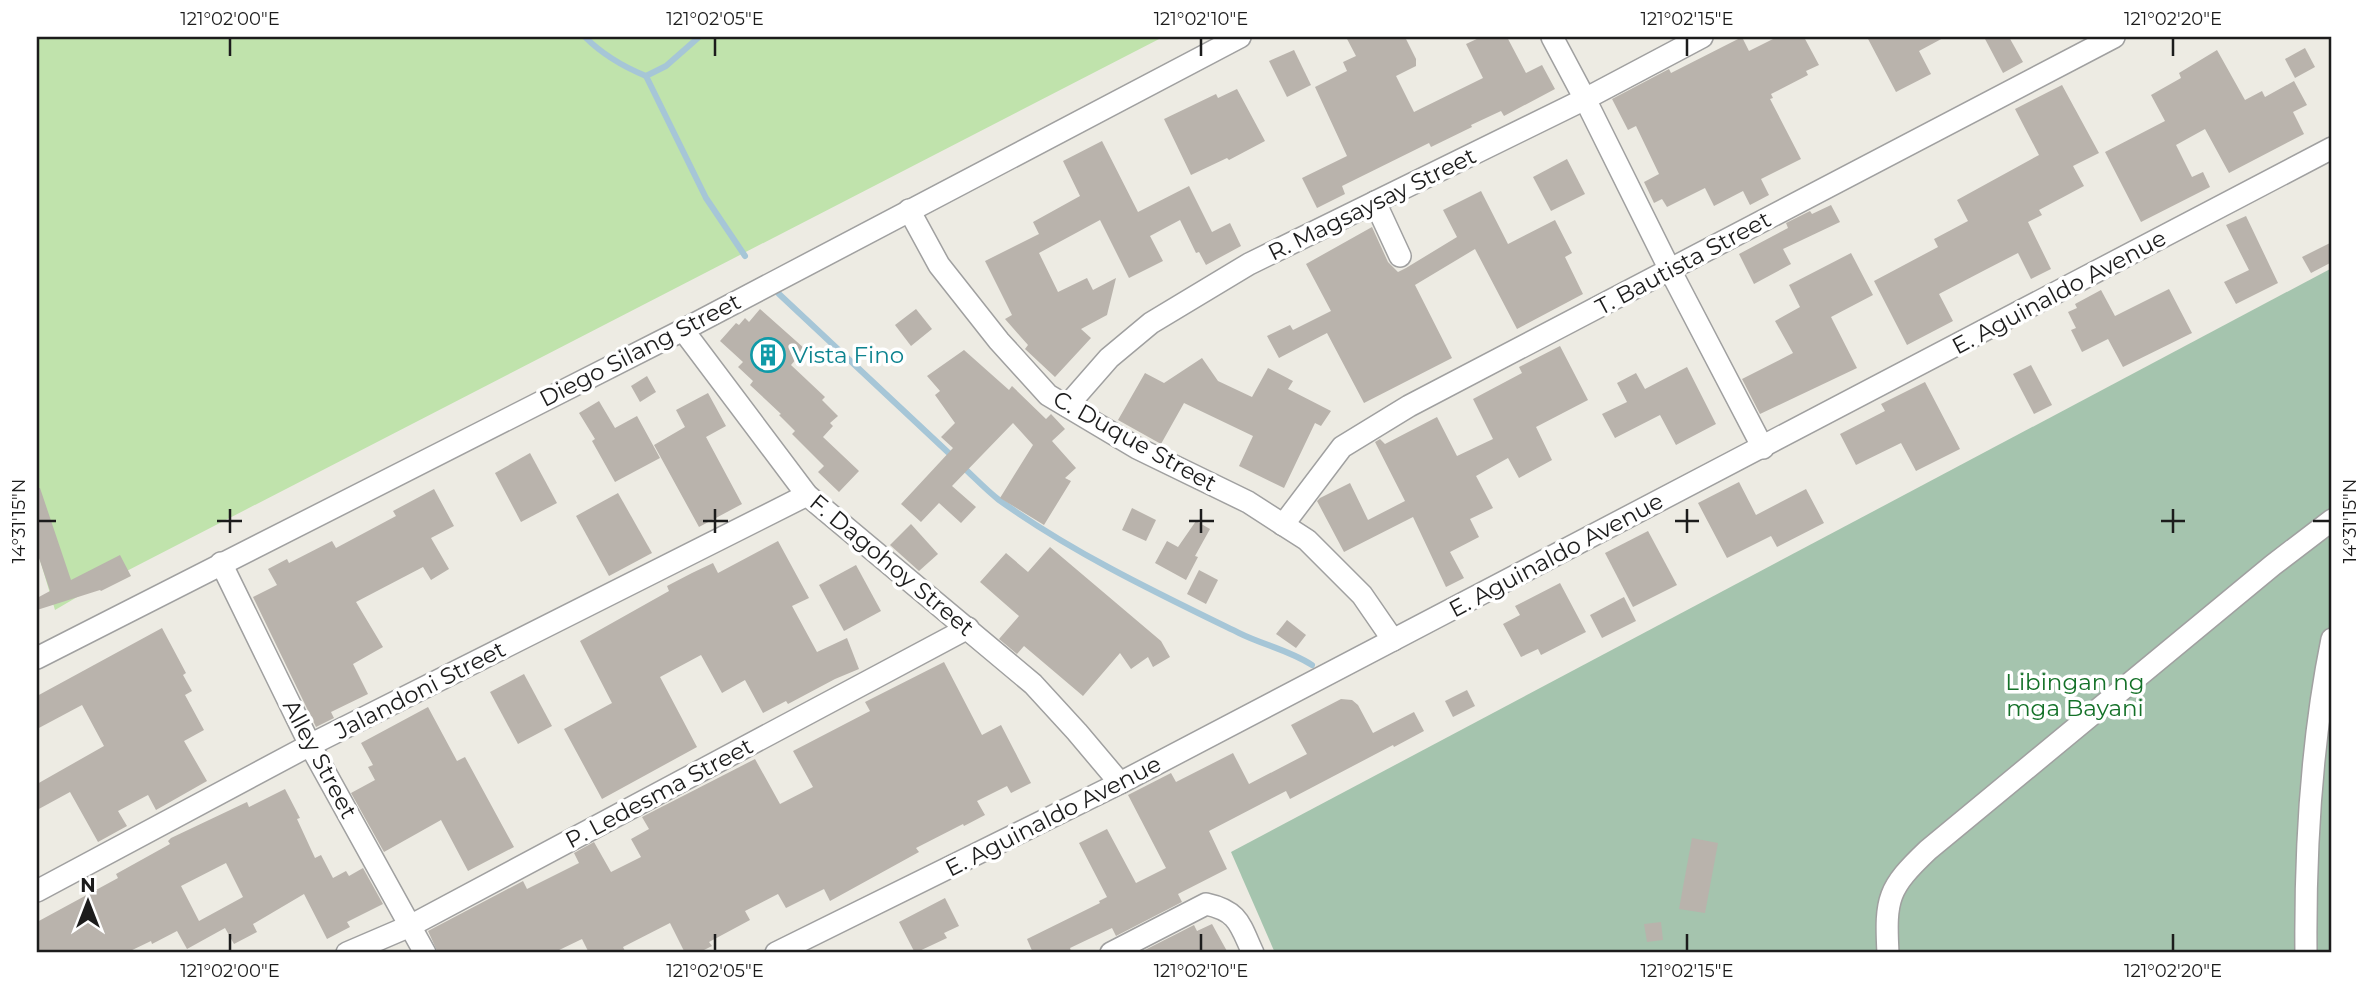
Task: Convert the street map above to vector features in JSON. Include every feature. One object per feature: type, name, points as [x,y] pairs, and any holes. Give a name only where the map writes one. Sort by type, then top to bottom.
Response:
[{"type":"street","name":"Diego Silang Street","points":[[37,658],[683,330],[1240,37]]},
{"type":"street","points":[[1552,37],[1763,448]]},
{"type":"street","name":"R. Magsaysay Street","points":[[1067,406],[1109,358],[1151,323],[1249,264],[1585,99],[1702,37]]},
{"type":"street","name":"T. Bautista Street","points":[[1283,525],[1342,447],[1409,406],[2114,37]]},
{"type":"street","name":"E. Aguinaldo Avenue","points":[[776,953],[1120,783],[2332,148]]},
{"type":"street","points":[[1376,202],[1400,256]]},
{"type":"street","name":"C. Duque Street","points":[[909,210],[939,265],[999,341],[1048,395],[1137,448],[1248,502],[1307,540],[1363,595],[1393,640]]},
{"type":"street","name":"F. Dagohoy Street","points":[[683,330],[807,495],[1033,684],[1120,783]]},
{"type":"street","name":"Jalandoni Street","points":[[37,891],[310,745],[807,495]]},
{"type":"street","points":[[1888,953],[1889,900],[1901,876],[1928,850],[2252,582],[2332,520]]},
{"type":"street","name":"Alley Street","points":[[221,563],[310,745],[425,953]]},
{"type":"street","name":"P. Ledesma Street","points":[[347,953],[410,926],[968,628]]},
{"type":"street","points":[[2306,953],[2305,880],[2313,767],[2332,639]]},
{"type":"street","points":[[1111,953],[1206,904],[1224,907],[1238,920],[1253,953]]},
{"type":"green space","points":[[37,37],[1163,37],[55,610],[37,550]]},
{"type":"green space","name":"Libingan ng mga Bayani","points":[[2332,268],[2332,953],[1275,953],[1231,852]]},
{"type":"building","points":[[1346,37],[1405,37],[1416,59],[1416,66],[1396,76],[1414,112],[1483,78],[1466,44],[1481,37],[1507,37],[1526,73],[1542,65],[1555,89],[1504,116],[1501,111],[1431,147],[1429,143],[1342,186],[1345,194],[1317,208],[1302,178],[1347,156],[1315,87],[1347,71],[1343,62],[1356,56]]},
{"type":"building","points":[[1742,37],[1749,51],[1777,37],[1804,37],[1819,65],[1806,71],[1808,75],[1771,94],[1773,98],[1770,99],[1801,159],[1761,179],[1769,195],[1750,205],[1743,191],[1714,206],[1705,188],[1667,207],[1662,199],[1654,203],[1644,182],[1659,174],[1636,126],[1628,130],[1612,99],[1669,69],[1671,73]]},
{"type":"building","points":[[1867,37],[1945,37],[1919,51],[1931,74],[1896,92]]},
{"type":"building","points":[[1984,37],[2009,37],[2023,62],[2003,73]]},
{"type":"building","points":[[2305,48],[2315,67],[2295,78],[2285,59]]},
{"type":"building","points":[[1294,50],[1311,85],[1287,97],[1269,61]]},
{"type":"building","points":[[2217,50],[2245,100],[2262,91],[2265,97],[2294,81],[2307,105],[2293,112],[2304,134],[2229,173],[2205,129],[2176,145],[2192,177],[2203,172],[2210,187],[2141,222],[2105,152],[2165,121],[2151,95],[2181,78],[2179,73]]},
{"type":"building","points":[[2062,85],[2099,153],[2073,166],[2084,186],[2039,210],[2042,215],[2028,222],[2051,269],[2031,279],[2018,253],[1939,294],[1953,321],[1907,345],[1874,281],[1938,247],[1934,239],[1968,221],[1957,200],[2039,155],[2015,109]]},
{"type":"building","points":[[1237,89],[1265,141],[1229,160],[1227,158],[1191,175],[1164,119],[1216,94],[1218,98]]},
{"type":"building","points":[[1102,141],[1138,212],[1189,186],[1212,232],[1230,223],[1241,246],[1206,265],[1199,252],[1196,253],[1180,220],[1150,236],[1163,261],[1129,278],[1100,220],[1039,253],[1058,292],[1087,278],[1093,290],[1116,278],[1107,315],[1081,329],[1091,338],[1055,377],[1025,349],[1028,345],[1005,319],[1012,315],[985,261],[1039,234],[1033,222],[1080,196],[1063,161]]},
{"type":"building","points":[[1567,159],[1585,194],[1551,211],[1533,177]]},
{"type":"building","points":[[1481,191],[1508,244],[1555,220],[1572,253],[1565,257],[1583,294],[1517,329],[1475,249],[1415,285],[1452,358],[1364,403],[1327,333],[1279,358],[1267,336],[1290,325],[1293,330],[1331,311],[1306,264],[1372,227],[1388,262],[1398,272],[1457,237],[1443,210]]},
{"type":"building","points":[[1831,205],[1840,222],[1783,249],[1791,264],[1754,284],[1739,254],[1788,228],[1786,223],[1810,211],[1812,214]]},
{"type":"building","points":[[2246,216],[2278,283],[2236,304],[2224,282],[2249,270],[2226,225]]},
{"type":"building","points":[[2332,242],[2332,262],[2311,273],[2302,257]]},
{"type":"building","points":[[1851,253],[1873,295],[1831,317],[1857,368],[1760,414],[1742,379],[1793,353],[1775,321],[1800,307],[1789,285]]},
{"type":"building","points":[[2169,289],[2192,333],[2123,367],[2108,339],[2082,352],[2071,330],[2076,328],[2068,312],[2077,308],[2075,304],[2101,290],[2115,316]]},
{"type":"building","points":[[760,309],[805,349],[791,365],[825,397],[822,400],[838,416],[830,423],[833,426],[823,437],[859,471],[839,492],[818,472],[824,466],[792,434],[795,431],[779,415],[781,414],[750,385],[753,381],[738,367],[743,362],[720,341],[736,323],[739,325],[745,318],[749,322]]},
{"type":"building","points":[[916,309],[932,329],[911,346],[895,325]]},
{"type":"building","points":[[1560,346],[1588,400],[1536,427],[1552,460],[1519,478],[1508,458],[1476,476],[1493,508],[1470,519],[1479,537],[1450,552],[1464,578],[1446,587],[1413,517],[1344,552],[1317,501],[1320,498],[1350,483],[1368,520],[1405,501],[1375,442],[1380,439],[1385,444],[1437,417],[1457,456],[1493,439],[1473,399],[1522,373],[1519,367]]},
{"type":"building","points":[[964,350],[1009,390],[1012,386],[1046,419],[1051,414],[1065,429],[1052,441],[1076,468],[1065,478],[1071,481],[1044,525],[1000,498],[1033,445],[1013,423],[952,486],[976,507],[961,523],[939,503],[921,522],[901,504],[953,448],[941,437],[955,423],[935,395],[940,391],[927,376]]},
{"type":"building","points":[[1202,358],[1218,381],[1252,397],[1268,368],[1293,381],[1288,389],[1331,411],[1321,426],[1315,423],[1284,488],[1239,466],[1253,436],[1184,403],[1161,444],[1118,420],[1145,373],[1164,383]]},
{"type":"building","points":[[2031,365],[2052,405],[2034,414],[2013,374]]},
{"type":"building","points":[[1687,367],[1716,424],[1676,445],[1660,415],[1615,438],[1602,414],[1627,402],[1617,383],[1636,373],[1645,389]]},
{"type":"building","points":[[647,376],[656,392],[640,402],[631,386]]},
{"type":"building","points":[[1925,382],[1960,449],[1916,471],[1901,443],[1856,465],[1840,434],[1885,411],[1881,404]]},
{"type":"building","points":[[708,393],[726,426],[706,437],[742,504],[699,527],[654,445],[685,427],[676,410]]},
{"type":"building","points":[[599,401],[615,428],[637,416],[660,458],[615,482],[592,441],[595,439],[579,413]]},
{"type":"building","points":[[530,453],[557,503],[521,522],[495,473]]},
{"type":"building","points":[[1739,482],[1756,515],[1806,489],[1824,523],[1777,547],[1771,536],[1727,558],[1698,503]]},
{"type":"building","points":[[37,488],[40,488],[71,580],[120,555],[131,576],[101,591],[37,610],[37,598],[50,591],[37,552]]},
{"type":"building","points":[[434,489],[454,526],[431,538],[449,569],[431,580],[423,567],[356,602],[383,647],[353,664],[368,694],[331,712],[334,718],[316,727],[253,597],[277,585],[268,569],[287,559],[289,563],[332,541],[336,548],[396,516],[393,511]]},
{"type":"building","points":[[618,493],[652,553],[609,576],[576,516]]},
{"type":"building","points":[[1132,508],[1156,520],[1146,541],[1122,530]]},
{"type":"building","points":[[1196,521],[1210,529],[1186,580],[1155,563],[1167,541],[1178,547]]},
{"type":"building","points":[[911,524],[938,554],[919,571],[890,545]]},
{"type":"building","points":[[1648,531],[1677,585],[1633,607],[1605,553]]},
{"type":"building","points":[[778,541],[809,598],[792,606],[817,652],[847,638],[859,669],[788,704],[786,701],[763,713],[745,680],[722,693],[701,655],[660,677],[697,747],[602,799],[564,729],[612,703],[580,641],[669,591],[667,586],[692,573],[713,563],[718,573]]},
{"type":"building","points":[[1050,547],[1161,641],[1170,657],[1153,667],[1148,657],[1131,669],[1120,653],[1083,696],[1024,646],[1017,654],[999,639],[1019,616],[980,582],[1006,553],[1028,572]]},
{"type":"building","points":[[856,565],[881,611],[844,631],[819,585]]},
{"type":"building","points":[[1199,570],[1218,580],[1206,604],[1187,594]]},
{"type":"building","points":[[1560,583],[1586,632],[1541,655],[1538,649],[1521,657],[1503,624],[1520,615],[1515,606]]},
{"type":"building","points":[[1624,597],[1636,621],[1602,638],[1590,615]]},
{"type":"building","points":[[1287,620],[1306,635],[1296,648],[1276,634]]},
{"type":"building","points":[[162,628],[186,673],[183,675],[192,691],[185,695],[204,730],[184,741],[207,781],[156,810],[148,795],[118,811],[127,826],[98,842],[70,792],[37,810],[37,784],[104,746],[82,705],[37,729],[37,696]]},
{"type":"building","points":[[944,662],[982,735],[1001,725],[1031,783],[1011,793],[1007,786],[977,801],[985,815],[916,848],[919,852],[830,901],[824,889],[786,908],[778,894],[745,911],[750,920],[709,942],[712,946],[698,953],[685,953],[670,923],[623,947],[626,953],[589,953],[582,939],[553,953],[438,953],[428,931],[523,881],[527,889],[579,863],[574,853],[594,842],[611,872],[641,857],[631,839],[649,829],[642,817],[755,759],[780,804],[813,787],[793,751],[870,711],[865,702]]},
{"type":"building","points":[[524,674],[552,726],[518,744],[490,692]]},
{"type":"building","points":[[1467,690],[1475,706],[1453,717],[1445,701]]},
{"type":"building","points":[[1341,699],[1352,700],[1358,705],[1373,733],[1414,712],[1424,731],[1290,799],[1286,791],[1209,831],[1227,869],[1178,894],[1182,902],[1116,936],[1112,928],[1070,948],[1072,953],[1033,953],[1027,939],[1107,897],[1079,843],[1107,829],[1136,883],[1166,868],[1128,795],[1171,773],[1176,782],[1233,753],[1249,784],[1307,754],[1291,725]]},
{"type":"building","points":[[428,707],[457,761],[465,757],[514,847],[468,871],[441,820],[384,852],[351,793],[375,780],[368,767],[373,765],[361,743]]},
{"type":"building","points":[[285,789],[300,818],[297,819],[315,858],[321,855],[333,878],[346,871],[349,876],[363,868],[383,904],[347,922],[350,927],[327,939],[304,894],[253,924],[257,932],[234,944],[225,928],[187,949],[177,931],[126,953],[37,953],[37,922],[118,878],[116,874],[170,844],[168,841],[171,838],[247,802],[249,807]],"holes":[[[226,863],[243,897],[199,921],[181,886]]]},
{"type":"building","points":[[1692,838],[1718,843],[1705,913],[1679,909]]},
{"type":"building","points":[[945,898],[959,926],[944,933],[947,938],[915,953],[899,922]]},
{"type":"building","points":[[1661,922],[1663,940],[1647,942],[1644,924]]},
{"type":"building","points":[[1212,924],[1228,953],[1139,953],[1194,925],[1197,931]]},
{"type":"waterway","points":[[585,37],[614,60],[646,76],[666,66],[699,37]]},
{"type":"waterway","points":[[646,76],[706,198],[745,256]]},
{"type":"waterway","points":[[779,294],[953,457]]},
{"type":"waterway","points":[[963,467],[999,500],[1056,538],[1239,633],[1312,665]]},
{"type":"place","name":"Vista Fino","points":[[768,355]]}]
